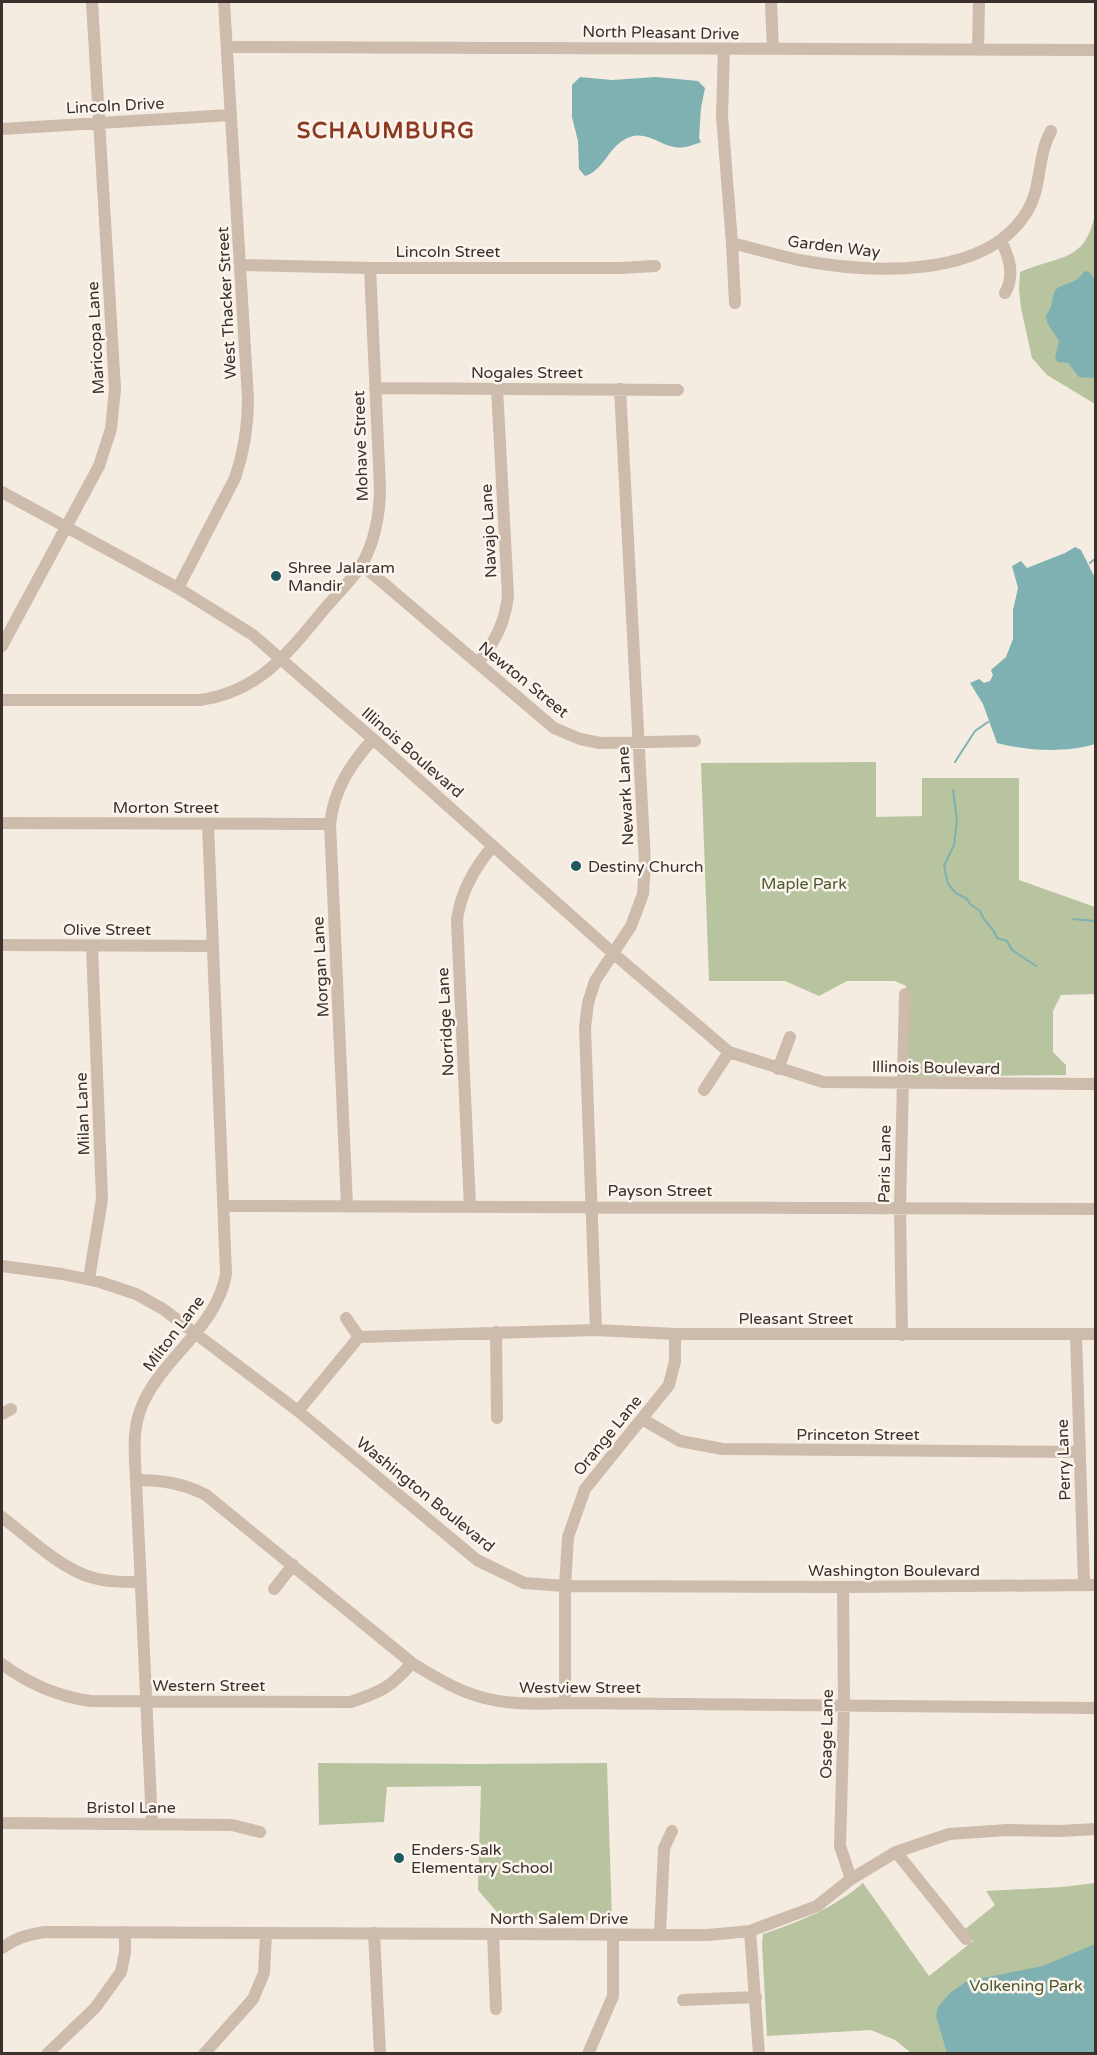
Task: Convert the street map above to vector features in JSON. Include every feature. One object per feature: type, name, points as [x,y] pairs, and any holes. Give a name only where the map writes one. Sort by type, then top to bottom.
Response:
[{"type":"street","name":"Maricopa Lane","points":[[2,646],[99,466],[111,429],[114,405],[92,2]]},
{"type":"street","name":"West Thacker Street","points":[[178,588],[225,501],[239,468],[244,445],[248,399],[224,2]]},
{"type":"street","points":[[771,2],[772,49]]},
{"type":"street","points":[[978,50],[979,2]]},
{"type":"street","name":"North Pleasant Drive","points":[[227,47],[548,46],[724,50],[922,48],[1095,50]]},
{"type":"street","points":[[724,50],[722,116],[735,303]]},
{"type":"street","name":"Lincoln Drive","points":[[2,129],[231,115]]},
{"type":"street","name":"Garden Way","points":[[732,243],[801,260],[858,268],[889,269],[958,260],[1001,241],[1011,233],[1028,210],[1035,194],[1043,149],[1051,131]]},
{"type":"street","points":[[1001,241],[1007,252],[1011,274],[1010,285],[1005,293]]},
{"type":"street","name":"Lincoln Street","points":[[241,265],[370,268],[656,266]]},
{"type":"street","name":"Mohave Street","points":[[2,700],[170,702],[206,700],[248,685],[282,660],[362,565],[380,504],[370,268]]},
{"type":"street","name":"Nogales Street","points":[[375,388],[678,390]]},
{"type":"street","name":"Navajo Lane","points":[[478,663],[500,632],[507,609],[508,596],[497,388]]},
{"type":"street","name":"Newark Lane","points":[[596,1330],[585,1028],[595,981],[631,926],[643,894],[645,864],[620,389]]},
{"type":"street","name":"Illinois Boulevard","points":[[2,492],[178,588],[253,635],[614,954],[729,1052],[823,1082],[1095,1084]]},
{"type":"street","name":"Newton Street","points":[[362,565],[554,728],[580,739],[600,743],[695,741]]},
{"type":"street","name":"Morgan Lane","points":[[347,1205],[330,824],[334,799],[342,779],[357,756],[373,739]]},
{"type":"street","name":"Morton Street","points":[[2,823],[330,824]]},
{"type":"street","name":"Milton Lane","points":[[152,1824],[135,1430],[140,1410],[154,1385],[213,1310],[225,1280],[225,1206],[208,824]]},
{"type":"street","name":"Norridge Lane","points":[[470,1206],[458,920],[461,899],[467,883],[478,863],[493,846]]},
{"type":"street","name":"Olive Street","points":[[2,945],[213,946]]},
{"type":"street","name":"Milan Lane","points":[[89,1279],[102,1199],[92,946]]},
{"type":"street","name":"Paris Lane","points":[[902,1335],[900,1208],[905,994]]},
{"type":"street","points":[[778,1069],[790,1037]]},
{"type":"street","points":[[704,1090],[729,1052]]},
{"type":"street","name":"Payson Street","points":[[225,1206],[1095,1209]]},
{"type":"street","name":"Washington Boulevard","points":[[2,1266],[89,1279],[136,1294],[163,1309],[298,1411],[477,1560],[524,1583],[565,1586],[843,1587],[1090,1585]]},
{"type":"street","points":[[298,1411],[358,1337],[346,1318]]},
{"type":"street","name":"Pleasant Street","points":[[358,1337],[596,1330],[675,1334],[1095,1334]]},
{"type":"street","points":[[496,1332],[497,1418]]},
{"type":"street","name":"Orange Lane","points":[[565,1703],[565,1586],[568,1538],[585,1489],[669,1385],[675,1361],[675,1334]]},
{"type":"street","name":"Perry Lane","points":[[1076,1334],[1080,1452],[1090,1585]]},
{"type":"street","name":"Princeton Street","points":[[642,1419],[680,1441],[722,1449],[1080,1452]]},
{"type":"street","name":"Westview Street","points":[[136,1480],[180,1483],[206,1495],[412,1663],[466,1694],[496,1702],[1095,1708]]},
{"type":"street","points":[[2,1517],[60,1561],[81,1573],[112,1581],[140,1582]]},
{"type":"street","points":[[274,1589],[292,1565]]},
{"type":"street","name":"Osage Lane","points":[[843,1587],[844,1705],[840,1846],[851,1879]]},
{"type":"street","name":"Western Street","points":[[2,1664],[30,1683],[67,1697],[90,1701],[351,1702],[382,1691],[394,1683],[412,1663]]},
{"type":"street","name":"Bristol Lane","points":[[2,1823],[231,1825],[260,1832]]},
{"type":"street","name":"North Salem Drive","points":[[2,1948],[9,1942],[30,1934],[125,1932],[708,1935],[750,1931],[817,1906],[851,1879],[896,1852],[949,1834],[1007,1830],[1095,1829]]},
{"type":"street","points":[[660,1934],[664,1848],[672,1831]]},
{"type":"street","points":[[896,1852],[966,1939]]},
{"type":"street","points":[[750,1931],[759,2054]]},
{"type":"street","points":[[47,2054],[95,2008],[121,1972],[125,1953],[125,1932]]},
{"type":"street","points":[[374,1933],[380,2054]]},
{"type":"street","points":[[208,2052],[253,1999],[264,1973],[266,1934]]},
{"type":"street","points":[[493,1934],[496,2009]]},
{"type":"street","points":[[588,2054],[613,1996],[613,1935]]},
{"type":"street","points":[[683,2000],[756,1997]]},
{"type":"green space","points":[[1095,213],[1095,404],[1047,375],[1032,358],[1019,290],[1020,272],[1069,255],[1078,249],[1091,229]]},
{"type":"green space","name":"Maple Park","points":[[876,762],[876,817],[922,816],[922,778],[1019,778],[1019,880],[1095,907],[1095,994],[1061,995],[1053,1011],[1053,1052],[1066,1065],[1066,1075],[905,1077],[906,986],[895,981],[847,981],[819,996],[785,981],[709,981],[701,763]]},
{"type":"green space","points":[[318,1763],[607,1763],[612,1921],[503,1919],[478,1890],[481,1786],[387,1787],[384,1822],[319,1825]]},
{"type":"green space","name":"Volkening Park","points":[[863,1883],[929,1976],[973,1941],[964,1930],[995,1905],[986,1891],[1095,1883],[1095,2053],[911,2053],[895,2040],[871,2030],[767,2036],[763,1934],[816,1913],[840,1900]]},
{"type":"water","points":[[580,77],[612,80],[656,77],[698,81],[705,88],[701,108],[699,138],[701,142],[677,147],[647,137],[630,137],[617,145],[598,168],[585,176],[579,169],[578,141],[572,117],[572,85]]},
{"type":"water","points":[[1084,271],[1089,272],[1095,279],[1095,378],[1079,377],[1068,363],[1058,362],[1055,358],[1059,341],[1049,327],[1046,315],[1055,291],[1073,282]]},
{"type":"water","points":[[1075,547],[1081,550],[1095,578],[1095,744],[1071,749],[1046,750],[997,743],[983,704],[970,683],[979,679],[984,683],[990,681],[993,675],[991,670],[1006,657],[1013,639],[1013,610],[1018,588],[1012,566],[1021,561],[1027,568]]},
{"type":"water","points":[[1095,1944],[1095,2053],[947,2053],[936,2016],[938,2007],[950,1993],[967,1981],[1043,1966]]},
{"type":"waterway","points":[[1090,563],[1096,558]]},
{"type":"waterway","points":[[955,762],[975,731],[988,722]]},
{"type":"waterway","points":[[953,790],[957,821],[954,845],[944,866],[948,884],[980,911],[997,938],[1007,941],[1012,950],[1036,966]]},
{"type":"waterway","points":[[1073,919],[1096,921]]},
{"type":"place","name":"Shree Jalaram Mandir","points":[[276,576]]},
{"type":"place","name":"Destiny Church","points":[[576,866]]},
{"type":"place","name":"Enders-Salk Elementary School","points":[[399,1858]]},
{"type":"district","name":"SCHAUMBURG","points":[[386,130]]}]
